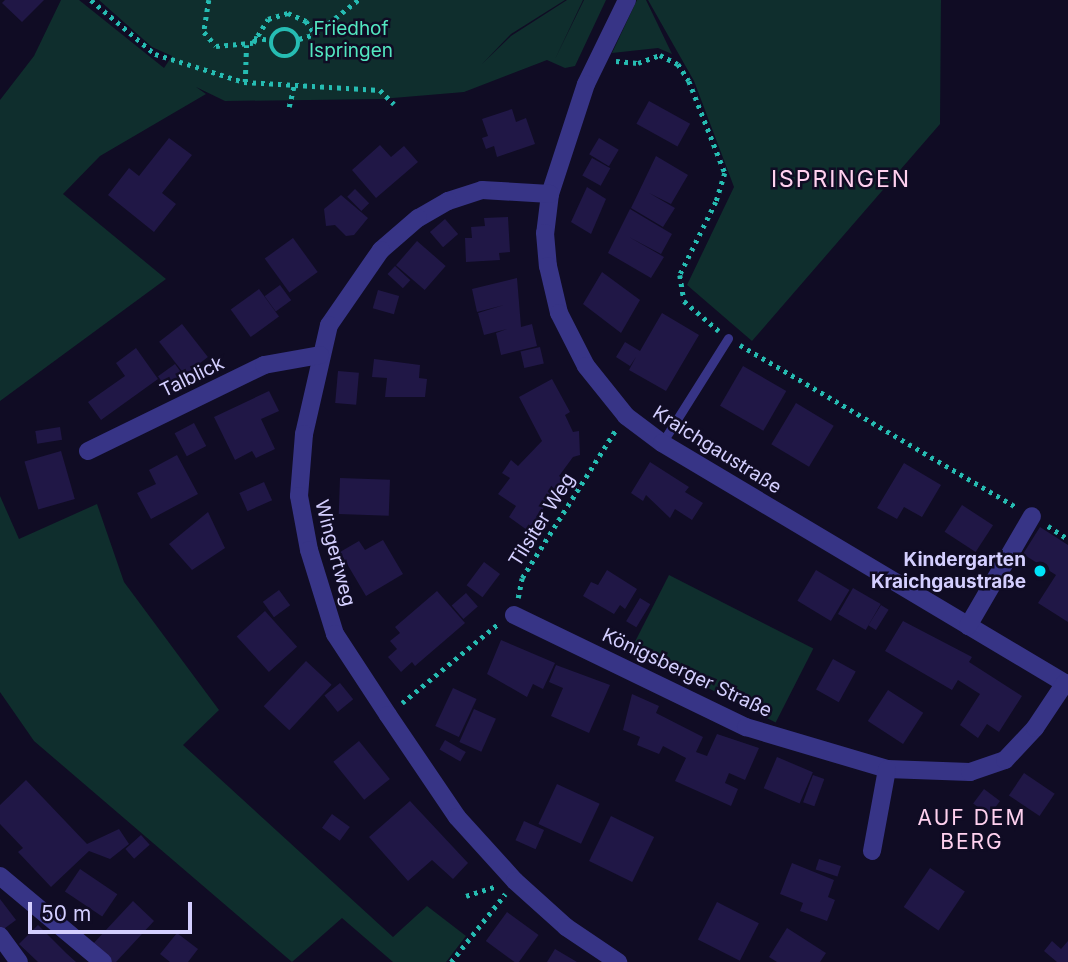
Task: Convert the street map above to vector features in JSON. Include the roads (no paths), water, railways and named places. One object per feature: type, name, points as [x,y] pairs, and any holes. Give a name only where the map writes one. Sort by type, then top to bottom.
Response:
[{"type":"street","name":"Kraichgaustraße","points":[[627,0],[570,126],[550,194],[545,233],[559,313],[586,366],[626,416],[662,443],[1066,684]]},
{"type":"street","name":"Wingertweg","points":[[550,194],[482,190],[448,201],[418,218],[381,250],[343,300],[320,355],[304,434],[299,496],[309,550],[335,634],[387,715],[457,817],[515,881],[566,927],[618,962]]},
{"type":"street","name":"Talblick","points":[[88,452],[264,365],[320,355]]},
{"type":"street","points":[[968,626],[1032,516]]},
{"type":"street","name":"Königsberger Straße","points":[[514,615],[746,727],[887,769],[970,772],[1005,760],[1035,728],[1066,684]]},
{"type":"street","points":[[872,850],[887,769]]},
{"type":"street","points":[[0,876],[103,962]]},
{"type":"street","points":[[1,938],[19,962]]},
{"type":"lane","points":[[662,443],[728,338]]},
{"type":"place","name":"Kindergarten Kraichgaustraße","points":[[1040,571]]},
{"type":"district","name":"ISPRINGEN","points":[[841,179]]},
{"type":"district","name":"AUF DEM BERG","points":[[972,830]]},
{"type":"park label","name":"Friedhof Ispringen","points":[[351,40]]}]
